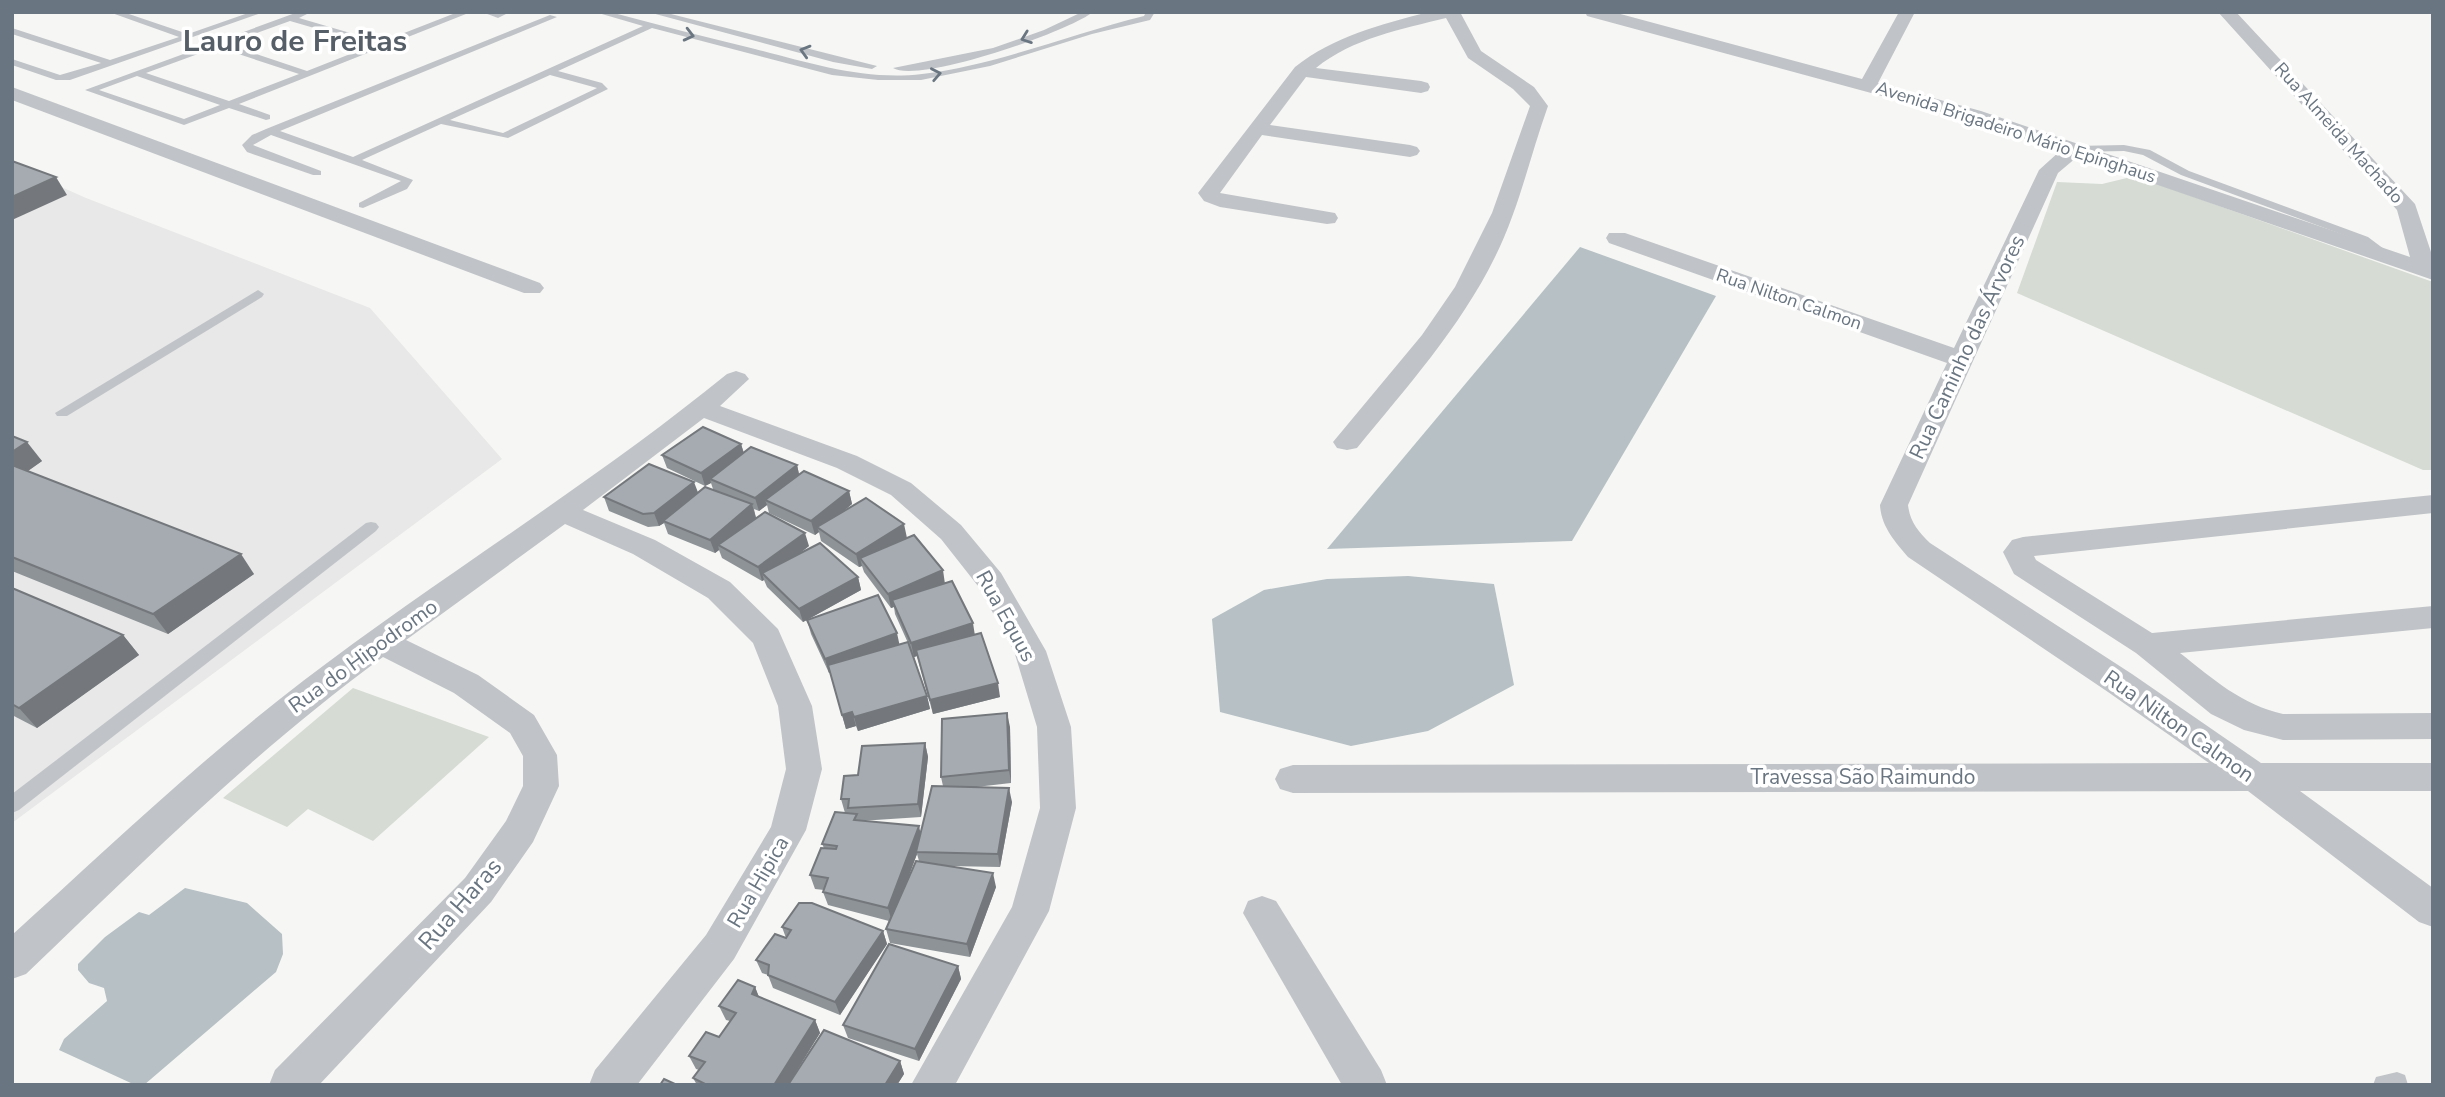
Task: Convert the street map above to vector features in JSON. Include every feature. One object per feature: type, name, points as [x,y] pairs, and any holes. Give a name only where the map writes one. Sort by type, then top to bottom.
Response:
[{"type":"street","points":[[1327,218],[1220,201],[1209,193],[1301,71],[1317,56],[1352,41],[1450,12],[1471,52],[1534,96],[1539,106],[1501,218],[1470,284],[1427,347],[1347,442]]},
{"type":"street","name":"Avenida Brigadeiro Mário Epinghaus","points":[[1593,12],[1868,84],[1974,115],[2429,272]]},
{"type":"street","name":"Rua Almeida Machado","points":[[2225,12],[2314,104],[2407,209],[2429,272]]},
{"type":"street","points":[[1868,84],[1904,13]]},
{"type":"street","points":[[1301,71],[1421,87]]},
{"type":"street","points":[[12,93],[532,288]]},
{"type":"street","points":[[1259,129],[1410,151]]},
{"type":"street","name":"Rua Caminho das Árvores","points":[[1919,550],[1902,532],[1894,517],[1894,505],[2049,170],[2075,149]]},
{"type":"street","points":[[2407,209],[2433,213]]},
{"type":"street","name":"Rua Nilton Calmon","points":[[1617,238],[1961,359]]},
{"type":"street","name":"Rua do Hipodromo","points":[[12,961],[173,811],[314,690],[562,512],[736,379]]},
{"type":"street","name":"Rua Equus","points":[[701,408],[847,462],[901,489],[951,532],[990,580],[1030,651],[1054,727],[1058,808],[1030,911],[932,1085]]},
{"type":"street","points":[[2433,504],[2022,547],[2018,552],[2025,567],[2147,645],[2235,712],[2283,727],[2433,726]]},
{"type":"street","name":"Rua Hipica","points":[[562,512],[644,547],[719,590],[767,637],[795,706],[804,769],[788,831],[720,947],[610,1085]]},
{"type":"street","name":"Rua Nilton Calmon","points":[[1919,550],[2253,776],[2433,910]]},
{"type":"street","points":[[2053,640],[2102,615]]},
{"type":"street","points":[[2147,645],[2433,617]]},
{"type":"street","name":"Rua Haras","points":[[290,1085],[478,890],[520,831],[541,786],[540,755],[522,724],[466,684],[382,642]]},
{"type":"street","points":[[2120,684],[2175,667]]},
{"type":"street","name":"Travessa São Raimundo","points":[[1293,779],[2433,777]]},
{"type":"street","points":[[1262,913],[1366,1085]]},
{"type":"lane","points":[[113,12],[189,37]]},
{"type":"lane","points":[[12,62],[59,78],[82,75],[260,12]]},
{"type":"lane","points":[[307,12],[89,90],[184,122],[467,12]]},
{"type":"lane","points":[[427,12],[451,18]]},
{"type":"lane","points":[[485,12],[498,15],[506,12]]},
{"type":"lane","points":[[602,12],[832,72],[878,77],[921,77],[987,64],[1088,32],[1135,23],[1147,19],[1150,12]]},
{"type":"lane","points":[[653,12],[836,60],[901,68],[965,58],[1065,24],[1089,12]]},
{"type":"lane","points":[[317,173],[247,147],[249,142],[270,131],[554,17]]},
{"type":"lane","points":[[289,18],[381,46]]},
{"type":"lane","points":[[354,160],[652,25]]},
{"type":"lane","points":[[12,31],[112,64]]},
{"type":"lane","points":[[216,44],[308,74]]},
{"type":"lane","points":[[440,121],[504,136],[603,89],[599,85],[550,72]]},
{"type":"lane","points":[[137,73],[266,117]]},
{"type":"lane","points":[[270,131],[408,180],[403,187],[363,205]]},
{"type":"lane","points":[[62,413],[258,294]]},
{"type":"lane","points":[[12,805],[371,527]]},
{"type":"shaded area","points":[[12,165],[86,198],[370,308],[502,459],[12,823]]},
{"type":"shaded area","points":[[2135,176],[2433,282],[2433,470],[2423,470],[2017,293],[2057,182],[2102,184]]},
{"type":"shaded area","points":[[1580,247],[1716,296],[1572,541],[1327,549]]},
{"type":"shaded area","points":[[1408,576],[1494,584],[1514,685],[1428,731],[1351,746],[1220,712],[1212,619],[1264,590],[1327,579]]},
{"type":"shaded area","points":[[353,688],[489,737],[373,841],[308,809],[287,827],[223,798]]},
{"type":"shaded area","points":[[185,888],[247,903],[282,934],[283,954],[276,972],[144,1085],[133,1084],[59,1050],[64,1039],[107,1001],[104,988],[89,983],[78,970],[78,964],[105,937],[139,912],[149,915]]},
{"type":"building","points":[[12,161],[56,177],[12,197]]},
{"type":"building","points":[[703,427],[741,444],[701,473],[662,455]]},
{"type":"building","points":[[12,436],[27,442],[12,452]]},
{"type":"building","points":[[751,447],[797,465],[755,498],[710,479]]},
{"type":"building","points":[[649,464],[694,482],[654,513],[643,514],[604,497]]},
{"type":"building","points":[[12,465],[241,554],[153,614],[12,557]]},
{"type":"building","points":[[804,471],[849,491],[811,521],[765,500]]},
{"type":"building","points":[[705,487],[752,504],[710,540],[663,521]]},
{"type":"building","points":[[866,498],[904,524],[856,554],[817,527]]},
{"type":"building","points":[[765,512],[805,533],[758,567],[718,545]]},
{"type":"building","points":[[914,535],[943,570],[888,594],[860,558]]},
{"type":"building","points":[[820,543],[858,577],[799,609],[762,573]]},
{"type":"building","points":[[952,581],[973,623],[911,643],[892,600]]},
{"type":"building","points":[[12,588],[123,635],[19,708],[12,704]]},
{"type":"building","points":[[878,595],[897,633],[825,659],[807,620]]},
{"type":"building","points":[[981,633],[998,683],[930,700],[916,650]]},
{"type":"building","points":[[908,642],[927,696],[854,717],[852,712],[842,715],[828,665]]},
{"type":"building","points":[[1007,713],[1009,770],[941,777],[942,719]]},
{"type":"building","points":[[925,743],[918,804],[848,808],[849,799],[841,799],[844,776],[858,775],[862,746]]},
{"type":"building","points":[[932,786],[1009,788],[998,854],[916,852]]},
{"type":"building","points":[[835,812],[857,814],[854,820],[919,826],[888,908],[823,892],[828,878],[810,875],[821,848],[836,849],[837,846],[822,844]]},
{"type":"building","points":[[916,861],[993,873],[967,944],[886,929]]},
{"type":"building","points":[[799,903],[812,903],[883,931],[835,1002],[768,975],[769,965],[756,960],[775,934],[786,938],[791,930],[782,927]]},
{"type":"building","points":[[889,944],[958,966],[915,1049],[843,1025]]},
{"type":"building","points":[[738,980],[755,987],[752,994],[815,1020],[774,1085],[707,1085],[693,1078],[705,1062],[689,1056],[706,1032],[719,1037],[736,1013],[719,1006]]},
{"type":"building","points":[[824,1030],[900,1061],[885,1085],[788,1085]]},
{"type":"building","points":[[664,1079],[677,1085],[660,1085]]},
{"type":"district","name":"Lauro de Freitas","points":[[295,41]]}]
